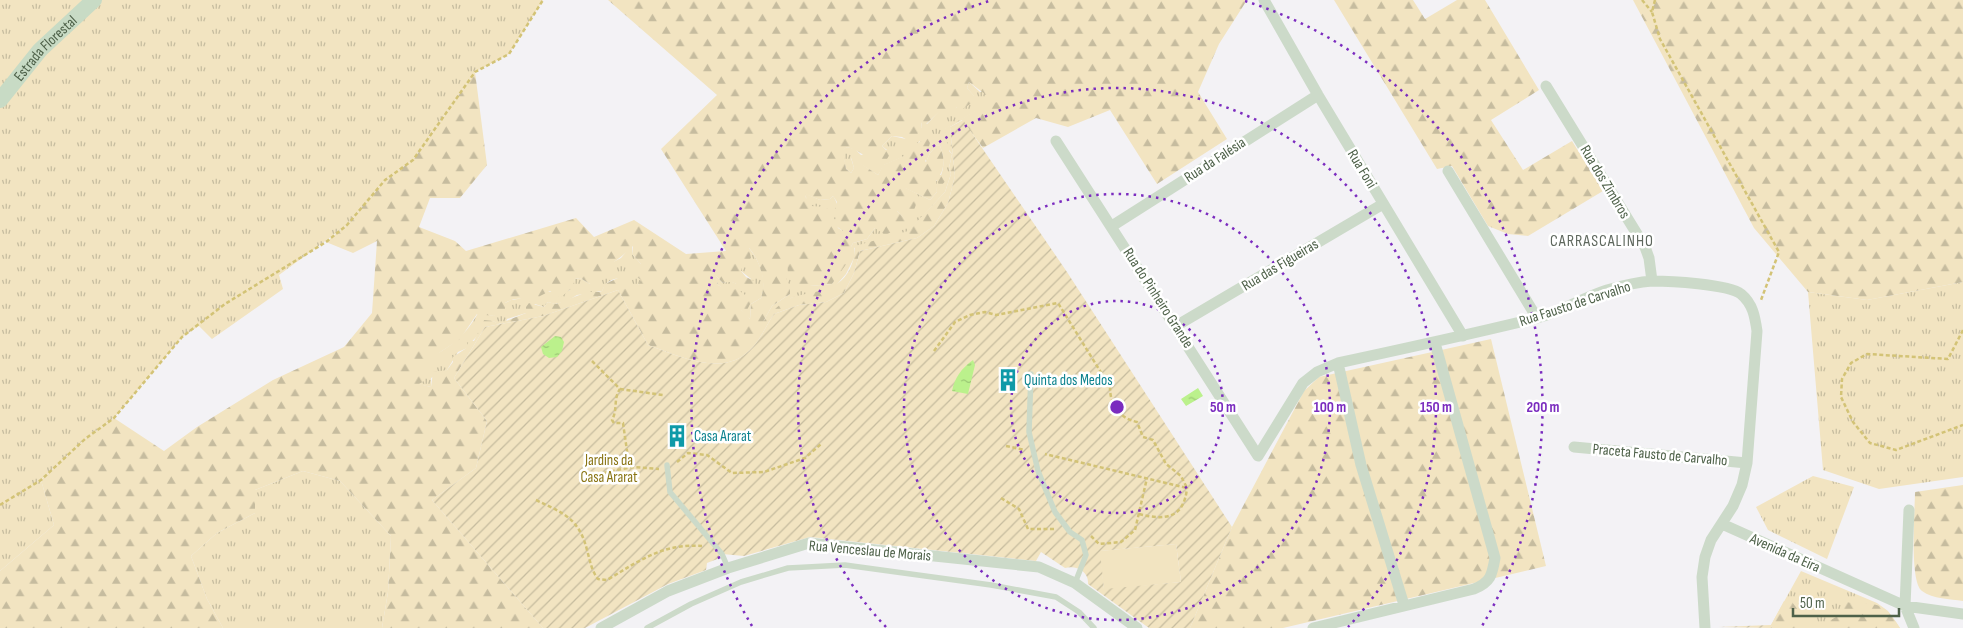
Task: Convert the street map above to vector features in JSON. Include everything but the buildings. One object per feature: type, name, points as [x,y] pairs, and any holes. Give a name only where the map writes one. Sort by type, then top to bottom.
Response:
[{"type":"main road","name":"Estrada Florestal","points":[[0,100],[40,50],[94,0]]},
{"type":"street","name":"Rua Foni","points":[[1264,0],[1318,95],[1463,336]]},
{"type":"street","name":"Rua dos Zimbros","points":[[1546,86],[1645,248],[1649,258],[1652,281]]},
{"type":"street","name":"Rua da Falésia","points":[[1112,226],[1318,95]]},
{"type":"street","name":"Rua do Pinheiro Grande","points":[[1056,141],[1258,456]]},
{"type":"street","points":[[1448,171],[1537,318]]},
{"type":"street","name":"Rua das Figueiras","points":[[1176,326],[1383,204]]},
{"type":"street","name":"Rua Fausto de Carvalho","points":[[1258,456],[1303,382],[1338,363],[1435,343],[1537,318],[1607,291],[1652,281],[1726,288],[1740,293],[1749,302],[1755,315],[1757,347],[1747,463],[1739,492],[1712,540],[1705,557],[1702,577],[1705,628]]},
{"type":"street","points":[[1313,628],[1474,589],[1488,583],[1493,574],[1495,558],[1435,343]]},
{"type":"street","points":[[1338,363],[1361,465],[1404,605]]},
{"type":"street","name":"Praceta Fausto de Carvalho","points":[[1574,447],[1747,463]]},
{"type":"street","points":[[1909,510],[1905,606],[1914,628]]},
{"type":"street","name":"Avenida da Eira","points":[[1722,524],[1905,606],[1963,614]]},
{"type":"street","name":"Rua Venceslau de Morais","points":[[601,628],[668,591],[728,568],[809,543],[1039,567],[1075,584],[1137,628]]},
{"type":"lane","points":[[1031,374],[1029,432],[1038,470],[1055,512],[1070,532],[1082,540],[1086,555],[1075,584]]},
{"type":"lane","points":[[667,467],[670,492],[716,547],[728,568]]},
{"type":"lane","points":[[646,628],[691,604],[741,582],[788,568],[845,565],[1056,597],[1079,612],[1094,628]]},
{"type":"path","points":[[0,505],[41,480],[85,439],[114,418],[182,337],[225,304],[326,242],[348,225],[385,180],[413,160],[475,72],[509,54],[543,0]]},
{"type":"path","points":[[1642,0],[1652,12],[1660,39],[1779,252],[1755,315]]},
{"type":"path","points":[[1652,12],[1655,0]]},
{"type":"path","points":[[934,351],[954,322],[970,315],[985,312],[996,315],[1058,303],[1110,387],[1110,399],[1116,410],[1128,420],[1137,422],[1142,437],[1153,440],[1166,464],[1181,476],[1187,488],[1186,502],[1182,509],[1174,514],[1163,518],[1139,514]]},
{"type":"path","points":[[1963,330],[1948,359],[1867,354],[1852,363],[1842,379],[1841,398],[1853,422],[1870,443],[1896,450],[1963,425]]},
{"type":"path","points":[[592,361],[620,389],[663,395]]},
{"type":"path","points":[[620,389],[615,399],[616,413],[612,420],[614,423],[623,424],[629,464],[632,467]]},
{"type":"path","points":[[579,478],[632,467],[667,467],[688,453],[707,455],[732,473],[764,472],[805,458],[821,444]]},
{"type":"path","points":[[1006,446],[1187,488]]},
{"type":"path","points":[[1001,498],[1019,509],[1028,530],[1043,528],[1088,533],[1098,544],[1121,542],[1136,530],[1147,478]]},
{"type":"path","points":[[536,500],[569,516],[584,536],[593,572],[598,579],[607,580],[665,548],[682,544],[716,547]]},
{"type":"green space","points":[[0,0],[543,0],[509,54],[475,72],[413,160],[385,180],[347,225],[279,275],[283,289],[212,339],[199,326],[182,337],[114,418],[85,439],[41,480],[54,525],[0,571]]},
{"type":"green space","points":[[608,0],[1247,0],[1219,44],[1198,92],[1227,139],[1157,184],[1110,110],[1068,127],[1036,118],[983,148],[962,120],[950,127],[955,176],[948,203],[934,226],[917,238],[860,251],[854,273],[844,293],[826,302],[799,305],[774,314],[756,343],[742,357],[730,362],[716,364],[689,359],[648,345],[618,290],[543,316],[485,327],[454,378],[487,421],[476,468],[432,500],[543,628],[382,628],[388,592],[391,536],[340,481],[303,471],[255,490],[255,513],[217,533],[191,556],[207,599],[223,628],[0,628],[0,571],[54,525],[41,480],[85,439],[114,418],[164,451],[197,427],[273,380],[344,347],[372,313],[377,241],[353,253],[326,242],[347,225],[385,180],[413,160],[475,72],[487,165],[460,198],[430,198],[419,227],[455,241],[466,251],[576,218],[594,237],[634,220],[686,254],[726,251],[661,149],[717,95]],"holes":[[[969,82],[986,95],[994,92],[993,95],[999,95],[1003,87],[1002,94],[1009,101],[980,104],[975,111],[944,129],[949,140],[946,146],[952,154],[949,168],[951,174],[945,192],[908,231],[855,246],[850,269],[838,283],[830,288],[788,299],[776,308],[763,322],[772,306],[790,294],[790,287],[785,275],[772,273],[782,271],[787,260],[788,274],[797,290],[810,286],[832,284],[852,256],[851,247],[853,243],[867,239],[875,228],[885,235],[910,224],[897,211],[905,211],[912,215],[917,202],[905,188],[930,200],[937,192],[936,180],[941,186],[948,178],[946,175],[940,175],[943,169],[940,146],[937,145],[925,161],[931,139],[927,138],[905,150],[904,156],[883,165],[878,175],[851,157],[854,168],[851,173],[846,169],[843,150],[847,147],[851,148],[879,163],[887,159],[890,154],[882,146],[892,136],[902,137],[911,142],[920,131],[917,125],[922,128],[921,122],[924,126],[942,109],[946,115],[950,115],[957,107],[963,109],[977,99],[967,88]],[[805,194],[820,200],[830,199],[833,196],[837,202],[835,208],[843,231],[838,228],[836,221],[826,207],[811,206],[813,200],[806,198]],[[633,246],[633,255],[641,264],[639,268],[641,272],[639,272],[637,277],[641,280],[638,285],[625,285],[625,283],[637,276],[634,271],[624,274],[624,278],[620,277],[605,284],[602,291],[599,292],[587,292],[556,304],[548,302],[544,307],[529,303],[526,307],[526,313],[499,324],[484,320],[474,341],[469,341],[465,349],[453,357],[453,362],[447,370],[433,372],[431,387],[419,384],[424,381],[428,368],[418,364],[431,366],[430,359],[460,339],[477,314],[494,316],[505,310],[505,303],[511,300],[519,299],[534,302],[538,301],[540,296],[550,291],[560,298],[572,288],[575,279],[580,278],[590,284],[596,283],[604,271]],[[749,248],[759,265],[763,279],[763,292],[761,298],[751,304],[750,319],[741,310],[747,310],[752,300],[737,289],[728,290],[718,285],[716,276],[723,283],[733,283],[741,289],[756,290],[754,281],[746,277],[741,271],[744,261],[748,261],[751,258]]]},
{"type":"green space","points":[[1334,0],[1413,0],[1425,19],[1457,0],[1485,0],[1539,90],[1491,120],[1523,170],[1572,141],[1603,191],[1528,236],[1508,234],[1488,226],[1452,166],[1437,169]]},
{"type":"green space","points":[[1633,0],[1963,0],[1963,282],[1867,300],[1808,292],[1754,228]]},
{"type":"green space","points":[[969,82],[980,92],[1003,85],[1010,101],[976,111],[945,129],[950,141],[949,151],[952,154],[949,168],[951,174],[945,192],[908,232],[854,248],[855,256],[846,274],[833,289],[791,298],[760,327],[772,306],[790,294],[771,273],[787,259],[810,286],[832,284],[853,243],[867,239],[875,228],[909,224],[897,211],[905,211],[911,197],[904,187],[930,200],[937,192],[935,182],[941,176],[943,166],[940,146],[937,145],[930,153],[926,162],[920,141],[905,156],[884,165],[878,175],[851,158],[854,168],[851,173],[846,169],[842,150],[847,147],[855,149],[861,155],[887,150],[882,146],[892,136],[906,139],[916,123],[922,128],[921,121],[927,124],[942,108],[945,111],[954,109],[974,96],[967,88]]},
{"type":"green space","name":"Jardins da Casa Ararat","points":[[963,120],[1067,272],[1232,527],[1190,628],[1149,628],[1088,584],[1088,579],[1084,572],[1073,567],[1065,568],[1041,552],[1036,561],[810,537],[744,556],[719,555],[720,558],[707,563],[706,570],[668,584],[585,628],[543,628],[432,500],[476,468],[487,421],[454,378],[485,327],[543,316],[618,290],[648,345],[689,359],[716,364],[730,362],[742,357],[756,343],[774,314],[799,305],[826,302],[844,293],[854,273],[860,251],[917,238],[934,226],[948,203],[955,176],[950,127]],"holes":[[[1176,544],[1181,582],[1104,589],[1100,551]]]},
{"type":"green space","points":[[804,193],[820,200],[830,199],[833,196],[844,232],[810,206]]},
{"type":"green space","points":[[632,245],[633,255],[641,264],[642,280],[638,285],[625,285],[624,278],[614,279],[606,284],[602,291],[577,295],[567,301],[555,304],[548,302],[544,307],[535,304],[526,313],[507,319],[506,322],[498,324],[493,321],[482,326],[478,335],[465,349],[458,352],[447,370],[431,378],[431,387],[417,384],[414,363],[433,356],[451,345],[473,322],[478,313],[494,316],[505,303],[511,300],[539,296],[545,292],[569,291],[575,279],[580,278],[590,284],[609,264],[621,258]]},
{"type":"green space","points":[[748,247],[762,271],[764,285],[761,298],[751,304],[750,319],[728,292],[718,285],[715,275],[723,283],[730,281],[737,284],[751,279],[741,271]]},
{"type":"green space","points":[[1963,282],[1963,477],[1879,489],[1823,470],[1808,292],[1867,300]]},
{"type":"green space","points":[[1491,339],[1546,566],[1283,628],[1190,628],[1232,527],[1304,391],[1319,377]]},
{"type":"green space","points":[[303,471],[340,481],[391,536],[388,592],[382,628],[223,628],[207,599],[191,556],[217,533],[255,513],[255,490]]},
{"type":"green space","points":[[1813,476],[1854,487],[1827,559],[1768,530],[1756,507]]},
{"type":"green space","points":[[1963,485],[1963,601],[1936,597],[1922,591],[1915,574],[1914,545],[1915,492]]},
{"type":"green space","points":[[1176,544],[1181,582],[1104,590],[1099,551]]},
{"type":"green space","points":[[1801,571],[1877,603],[1888,611],[1900,628],[1772,628],[1771,625]]},
{"type":"green space","points":[[1784,601],[1792,602],[1798,610],[1804,628],[1772,628],[1771,625]]},
{"type":"green space","points":[[1845,602],[1882,607],[1894,618],[1900,628],[1826,628],[1827,622],[1838,616]]},
{"type":"green space","points":[[1771,625],[1772,628],[1718,627]]},
{"type":"water","points":[[555,336],[561,337],[564,342],[562,351],[557,357],[549,358],[543,354],[541,347]]},
{"type":"water","points":[[973,360],[975,365],[968,394],[952,391],[959,374]]},
{"type":"water","points":[[1198,388],[1203,396],[1186,406],[1181,399]]},
{"type":"place","name":"Quinta dos Medos","points":[[1008,380]]},
{"type":"place","name":"Casa Ararat","points":[[677,436]]},
{"type":"district","name":"CARRASCALINHO","points":[[1602,241]]}]
